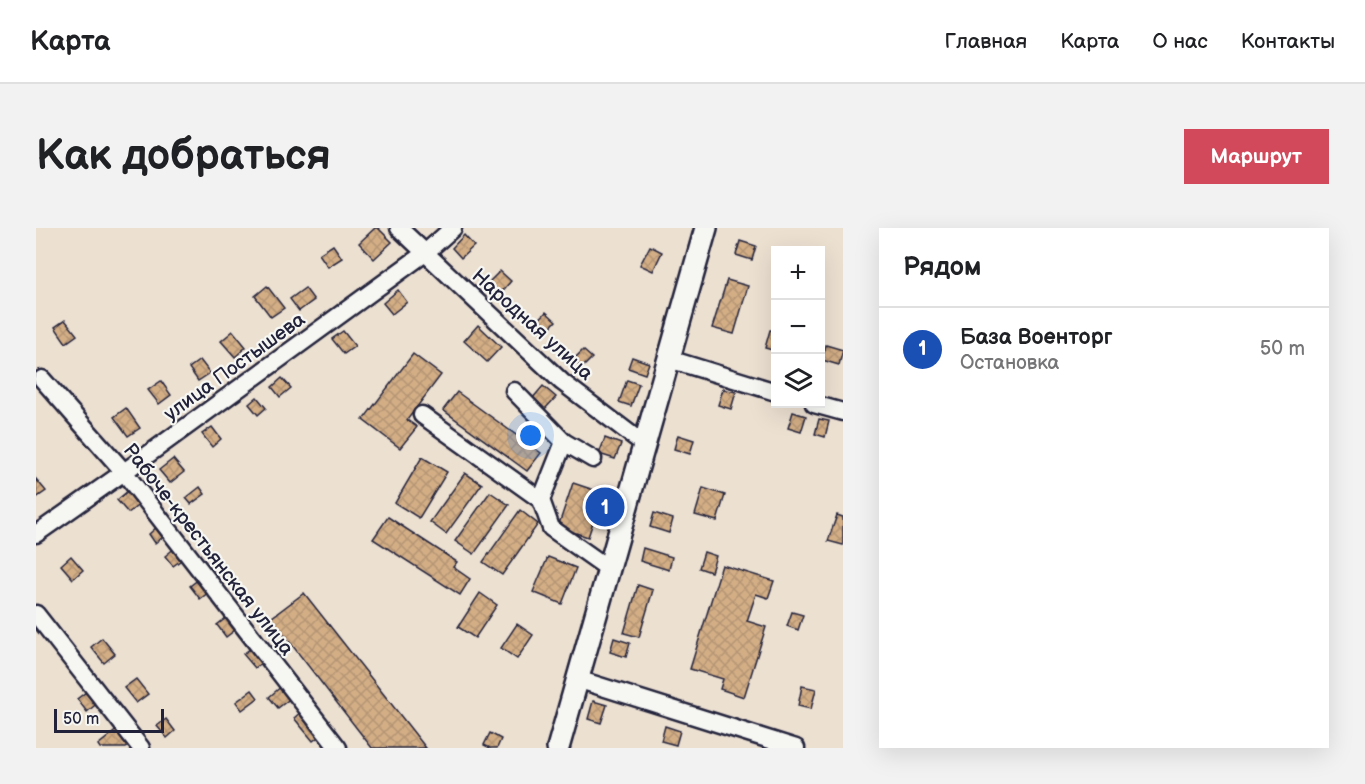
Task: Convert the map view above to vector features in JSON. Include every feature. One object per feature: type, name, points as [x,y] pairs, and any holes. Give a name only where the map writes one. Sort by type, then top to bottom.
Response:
[{"type":"main road","points":[[558,748],[645,445],[703,229]]},
{"type":"street","name":"Народная улица","points":[[399,228],[562,382],[645,445]]},
{"type":"street","name":"улица Постышева","points":[[36,534],[425,253],[453,228]]},
{"type":"street","points":[[669,359],[771,390]]},
{"type":"street","name":"Рабоче-крестьянская улица","points":[[42,379],[124,472],[338,748]]},
{"type":"street","points":[[514,391],[564,442],[594,459]]},
{"type":"street","points":[[825,407],[843,412]]},
{"type":"street","points":[[422,416],[541,500],[551,528],[609,569]]},
{"type":"street","points":[[541,500],[564,442]]},
{"type":"street","points":[[36,614],[141,748]]},
{"type":"street","points":[[578,679],[796,748]]},
{"type":"building","points":[[375,228],[378,228],[392,242],[374,259],[359,243]]},
{"type":"building","points":[[464,235],[474,246],[461,258],[452,248]]},
{"type":"building","points":[[740,241],[756,246],[752,260],[736,255]]},
{"type":"building","points":[[333,245],[342,258],[328,267],[319,254]]},
{"type":"building","points":[[650,246],[662,252],[653,271],[640,265]]},
{"type":"building","points":[[500,271],[511,281],[500,294],[488,283]]},
{"type":"building","points":[[727,280],[748,286],[734,334],[712,328]]},
{"type":"building","points":[[267,286],[284,308],[271,317],[255,296]]},
{"type":"building","points":[[305,288],[314,300],[299,311],[290,299]]},
{"type":"building","points":[[398,290],[407,302],[392,314],[383,303]]},
{"type":"building","points":[[546,312],[556,321],[544,334],[534,325]]},
{"type":"building","points":[[65,320],[77,335],[66,343],[55,327]]},
{"type":"building","points":[[478,325],[501,347],[487,362],[464,341]]},
{"type":"building","points":[[770,330],[771,330],[771,350],[765,348]]},
{"type":"building","points":[[233,331],[246,347],[235,357],[221,341]]},
{"type":"building","points":[[343,331],[355,346],[344,354],[332,339]]},
{"type":"building","points":[[826,345],[843,350],[839,365],[825,361]]},
{"type":"building","points":[[583,350],[592,358],[582,368],[573,360]]},
{"type":"building","points":[[413,354],[441,375],[407,420],[417,427],[400,448],[363,420]]},
{"type":"building","points":[[632,357],[649,363],[645,374],[628,368]]},
{"type":"building","points":[[200,360],[210,373],[198,381],[189,368]]},
{"type":"building","points":[[282,378],[291,388],[280,397],[272,387]]},
{"type":"building","points":[[627,380],[639,384],[631,406],[619,402]]},
{"type":"building","points":[[161,381],[171,395],[159,404],[148,390]]},
{"type":"building","points":[[543,386],[556,397],[544,410],[532,399]]},
{"type":"building","points":[[723,389],[736,392],[731,409],[718,405]]},
{"type":"building","points":[[457,392],[541,453],[527,471],[443,410]]},
{"type":"building","points":[[257,397],[266,408],[258,415],[249,404]]},
{"type":"building","points":[[126,408],[140,428],[128,436],[114,417]]},
{"type":"building","points":[[793,412],[806,416],[801,432],[788,428]]},
{"type":"building","points":[[819,419],[829,421],[825,437],[815,434]]},
{"type":"building","points":[[212,427],[221,439],[212,447],[202,434]]},
{"type":"building","points":[[678,435],[694,440],[690,454],[674,449]]},
{"type":"building","points":[[605,438],[621,444],[615,459],[599,454]]},
{"type":"building","points":[[422,457],[447,472],[419,518],[395,503]]},
{"type":"building","points":[[173,459],[184,472],[170,483],[159,470]]},
{"type":"building","points":[[465,473],[482,484],[446,534],[430,522]]},
{"type":"building","points":[[36,479],[46,491],[36,498]]},
{"type":"building","points":[[573,483],[603,493],[588,537],[558,527]]},
{"type":"building","points":[[200,487],[205,494],[191,504],[186,498]]},
{"type":"building","points":[[703,488],[725,495],[717,521],[695,515]]},
{"type":"building","points":[[129,490],[140,504],[128,513],[117,500]]},
{"type":"building","points":[[490,492],[509,505],[474,554],[455,541]]},
{"type":"building","points":[[520,510],[538,524],[502,575],[483,562]]},
{"type":"building","points":[[654,513],[673,519],[669,533],[650,527]]},
{"type":"building","points":[[837,515],[843,517],[843,545],[828,541]]},
{"type":"building","points":[[388,517],[457,562],[453,567],[470,579],[460,595],[373,539]]},
{"type":"building","points":[[159,525],[167,534],[155,543],[149,534]]},
{"type":"building","points":[[176,547],[184,558],[173,566],[165,556]]},
{"type":"building","points":[[643,548],[672,557],[669,570],[640,561]]},
{"type":"building","points":[[704,552],[716,556],[711,572],[699,568]]},
{"type":"building","points":[[71,556],[83,570],[73,579],[61,565]]},
{"type":"building","points":[[548,557],[576,568],[562,604],[533,592]]},
{"type":"building","points":[[722,565],[774,581],[768,598],[756,594],[747,621],[766,627],[744,697],[720,689],[723,679],[690,669]]},
{"type":"building","points":[[199,579],[209,592],[200,599],[190,586]]},
{"type":"building","points":[[638,585],[653,590],[639,637],[624,633]]},
{"type":"building","points":[[304,593],[426,748],[372,748],[271,618]]},
{"type":"building","points":[[480,593],[497,605],[475,638],[458,627]]},
{"type":"building","points":[[792,612],[803,615],[798,630],[787,626]]},
{"type":"building","points":[[230,615],[239,627],[226,637],[217,625]]},
{"type":"building","points":[[517,624],[533,635],[517,659],[501,648]]},
{"type":"building","points":[[102,638],[115,654],[104,663],[91,647]]},
{"type":"building","points":[[614,638],[630,643],[626,657],[610,652]]},
{"type":"building","points":[[253,647],[264,661],[255,668],[243,654]]},
{"type":"building","points":[[136,679],[148,694],[136,703],[124,688]]},
{"type":"building","points":[[283,685],[292,697],[278,708],[269,697]]},
{"type":"building","points":[[802,686],[816,689],[811,709],[798,706]]},
{"type":"building","points":[[90,689],[100,701],[87,712],[77,699]]},
{"type":"building","points":[[252,690],[258,698],[242,710],[236,702]]},
{"type":"building","points":[[593,701],[607,705],[601,723],[588,719]]},
{"type":"building","points":[[303,710],[322,734],[313,741],[294,718]]},
{"type":"building","points":[[166,719],[175,731],[167,738],[157,726]]},
{"type":"building","points":[[665,726],[680,731],[676,745],[661,741]]},
{"type":"building","points":[[118,729],[131,744],[126,748],[100,748],[98,745]]},
{"type":"building","points":[[490,733],[501,739],[497,748],[484,745]]},
{"type":"place","name":"База Военторг","points":[[605,507]]}]
